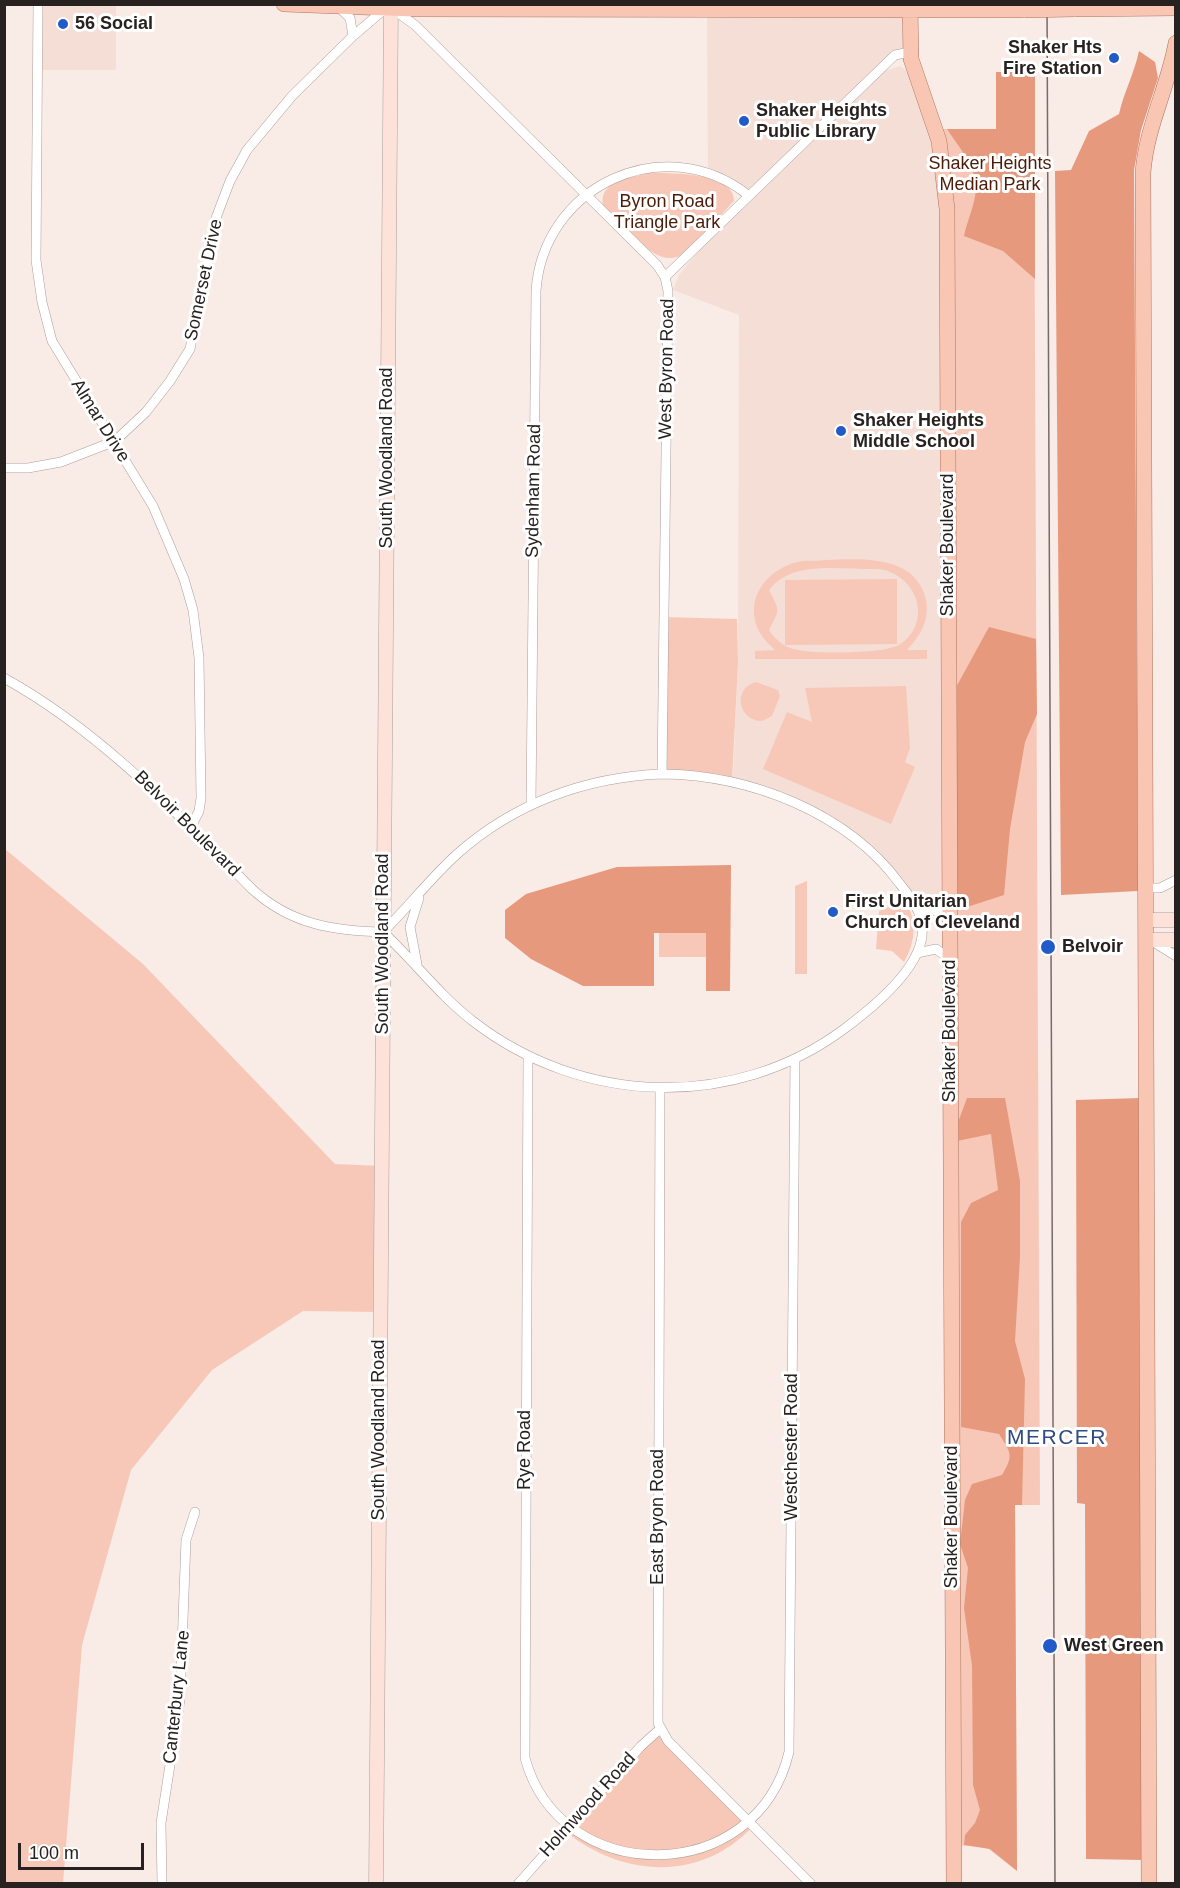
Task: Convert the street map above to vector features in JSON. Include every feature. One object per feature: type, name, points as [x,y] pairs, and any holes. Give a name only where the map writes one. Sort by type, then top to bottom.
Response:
[{"type":"main road","points":[[284,4],[910,7],[1025,10],[1176,8]]},
{"type":"main road","name":"Shaker Boulevard","points":[[910,7],[910,52],[939,141],[946,196],[954,1884]]},
{"type":"main road","points":[[1149,1884],[1143,173],[1146,144],[1172,77],[1176,43]]},
{"type":"street","name":"Almar Drive","points":[[38,4],[36,260],[42,302],[52,340],[153,506],[172,549],[194,610],[199,658],[201,798],[199,811],[191,827]]},
{"type":"street","points":[[338,6],[350,18],[353,36]]},
{"type":"street","name":"Somerset Drive","points":[[4,468],[28,468],[61,462],[115,441],[146,412],[171,381],[190,349],[216,218],[230,181],[247,150],[270,119],[353,36],[391,6]]},
{"type":"street","name":"West Byron Road","points":[[391,6],[415,25],[586,194],[657,265],[665,277],[668,291],[663,774]]},
{"type":"street","name":"South Woodland Road","points":[[376,1884],[391,6]]},
{"type":"street","points":[[665,277],[895,55],[910,52]]},
{"type":"street","name":"Sydenham Road","points":[[531,804],[537,276],[542,254],[552,232],[565,214],[586,194],[628,173],[672,168],[708,173],[731,183],[748,195]]},
{"type":"street","name":"Belvoir Boulevard","points":[[4,678],[63,716],[133,771],[252,889],[283,913],[332,930],[383,932]]},
{"type":"street","points":[[663,774],[732,781],[799,805],[860,843],[897,879],[918,909],[922,932],[917,953],[894,984],[865,1012],[824,1043],[795,1060],[732,1080],[660,1089],[622,1086],[587,1078],[528,1056],[490,1033],[458,1009],[418,964],[383,932],[419,896],[458,854],[494,827],[531,804],[591,783],[663,774]]},
{"type":"street","points":[[1146,888],[1160,888],[1176,880]]},
{"type":"street","points":[[418,964],[412,947],[410,927],[419,896]]},
{"type":"street","points":[[918,909],[936,911],[950,903]]},
{"type":"street","points":[[1146,920],[1176,921]]},
{"type":"street","points":[[1146,940],[1176,940]]},
{"type":"street","points":[[1146,940],[1161,945],[1176,956]]},
{"type":"street","points":[[917,953],[936,950],[950,959]]},
{"type":"street","name":"Rye Road","points":[[528,1056],[524,1746],[527,1768],[547,1810],[565,1831],[586,1848]]},
{"type":"street","name":"Westchester Road","points":[[736,1842],[753,1826],[775,1794],[787,1762],[790,1740],[795,1060]]},
{"type":"street","name":"East Bryon Road","points":[[660,1089],[657,1709],[660,1729]]},
{"type":"street","name":"Canterbury Lane","points":[[162,1884],[161,1823],[180,1700],[186,1540],[195,1512]]},
{"type":"street","points":[[660,1729],[668,1741],[811,1884]]},
{"type":"street","name":"Holmwood Road","points":[[518,1884],[641,1746],[660,1729]]},
{"type":"shaded area","points":[[38,5],[116,5],[116,70],[37,70]]},
{"type":"shaded area","points":[[707,9],[909,9],[910,45],[748,195],[708,173]]},
{"type":"shaded area","name":"Shaker Heights Middle School","points":[[900,66],[911,74],[941,173],[944,899],[932,907],[921,903],[906,883],[870,846],[830,817],[783,793],[733,777],[738,663],[739,315],[673,290],[679,275],[697,253],[885,71]]},
{"type":"green space","points":[[1139,51],[1155,62],[1158,78],[1141,130],[1134,170],[1138,891],[1061,895],[1055,171],[1071,170],[1089,131],[1119,114]]},
{"type":"green space","points":[[996,72],[1035,72],[1035,279],[1003,251],[964,236],[974,201],[975,181],[966,157],[947,129],[996,129]]},
{"type":"green space","name":"Shaker Heights Median Park","points":[[936,129],[1034,129],[1040,1505],[1015,1505],[1017,1871],[986,1847],[953,1845],[947,222]]},
{"type":"green space","name":"Byron Road Triangle Park","points":[[649,173],[685,174],[713,179],[724,184],[731,191],[734,201],[687,251],[671,258],[661,256],[639,242],[603,205],[603,197],[611,185]]},
{"type":"green space","points":[[856,559],[892,564],[907,572],[919,583],[926,600],[927,614],[923,627],[907,650],[927,650],[927,659],[755,659],[755,651],[775,650],[760,633],[755,620],[756,597],[769,577],[790,564],[802,561]],"holes":[[[819,568],[877,569],[891,572],[911,588],[918,612],[916,624],[910,635],[899,645],[862,652],[812,652],[784,645],[769,630],[777,610],[769,590],[779,580],[791,574]]]},
{"type":"green space","points":[[897,579],[897,644],[785,645],[785,580]]},
{"type":"green space","points":[[664,617],[737,619],[738,663],[732,781],[662,774]]},
{"type":"green space","points":[[989,627],[1036,639],[1037,714],[1025,742],[1010,829],[1004,895],[964,908],[953,895],[954,691]]},
{"type":"green space","points":[[756,682],[778,690],[780,696],[772,716],[762,721],[748,716],[741,704],[743,691],[748,685]]},
{"type":"green space","points":[[906,686],[910,748],[905,762],[915,767],[891,824],[763,769],[787,712],[812,722],[805,688]]},
{"type":"green space","points":[[5,849],[143,964],[335,1164],[381,1166],[380,1312],[303,1311],[212,1370],[131,1470],[82,1645],[63,1883],[5,1883]]},
{"type":"green space","points":[[731,865],[730,991],[706,991],[706,933],[654,933],[654,986],[583,986],[531,959],[505,938],[505,910],[526,894],[617,867]]},
{"type":"green space","points":[[807,881],[807,974],[795,974],[795,886]]},
{"type":"green space","points":[[905,900],[912,916],[914,931],[904,962],[892,951],[876,949],[879,911]]},
{"type":"green space","points":[[659,933],[706,933],[706,957],[659,957]]},
{"type":"green space","points":[[967,1098],[1005,1098],[1020,1181],[1020,1257],[1015,1341],[1025,1379],[1022,1505],[1015,1505],[1017,1871],[990,1849],[964,1845],[965,1835],[975,1823],[980,1810],[973,1785],[972,1666],[964,1608],[968,1568],[960,1544],[965,1500],[972,1484],[1002,1475],[1010,1454],[999,1434],[961,1427],[961,1222],[971,1203],[998,1190],[991,1134],[957,1141],[957,1125]]},
{"type":"green space","points":[[1141,1098],[1144,1860],[1086,1859],[1085,1504],[1077,1503],[1076,1100]]},
{"type":"green space","points":[[660,1729],[753,1826],[732,1844],[710,1857],[685,1865],[660,1867],[635,1865],[611,1858],[565,1831]]},
{"type":"tram line","points":[[1047,4],[1055,1884]]},
{"type":"place","name":"56 Social","points":[[63,24]]},
{"type":"place","name":"Shaker Hts Fire Station","points":[[1114,58]]},
{"type":"place","name":"Shaker Heights Public Library","points":[[744,121]]},
{"type":"place","name":"Shaker Heights Middle School","points":[[841,431]]},
{"type":"place","name":"First Unitarian Church of Cleveland","points":[[833,912]]},
{"type":"place","name":"Belvoir","points":[[1048,947]]},
{"type":"place","name":"West Green","points":[[1050,1646]]},
{"type":"district","name":"MERCER","points":[[1057,1438]]}]
